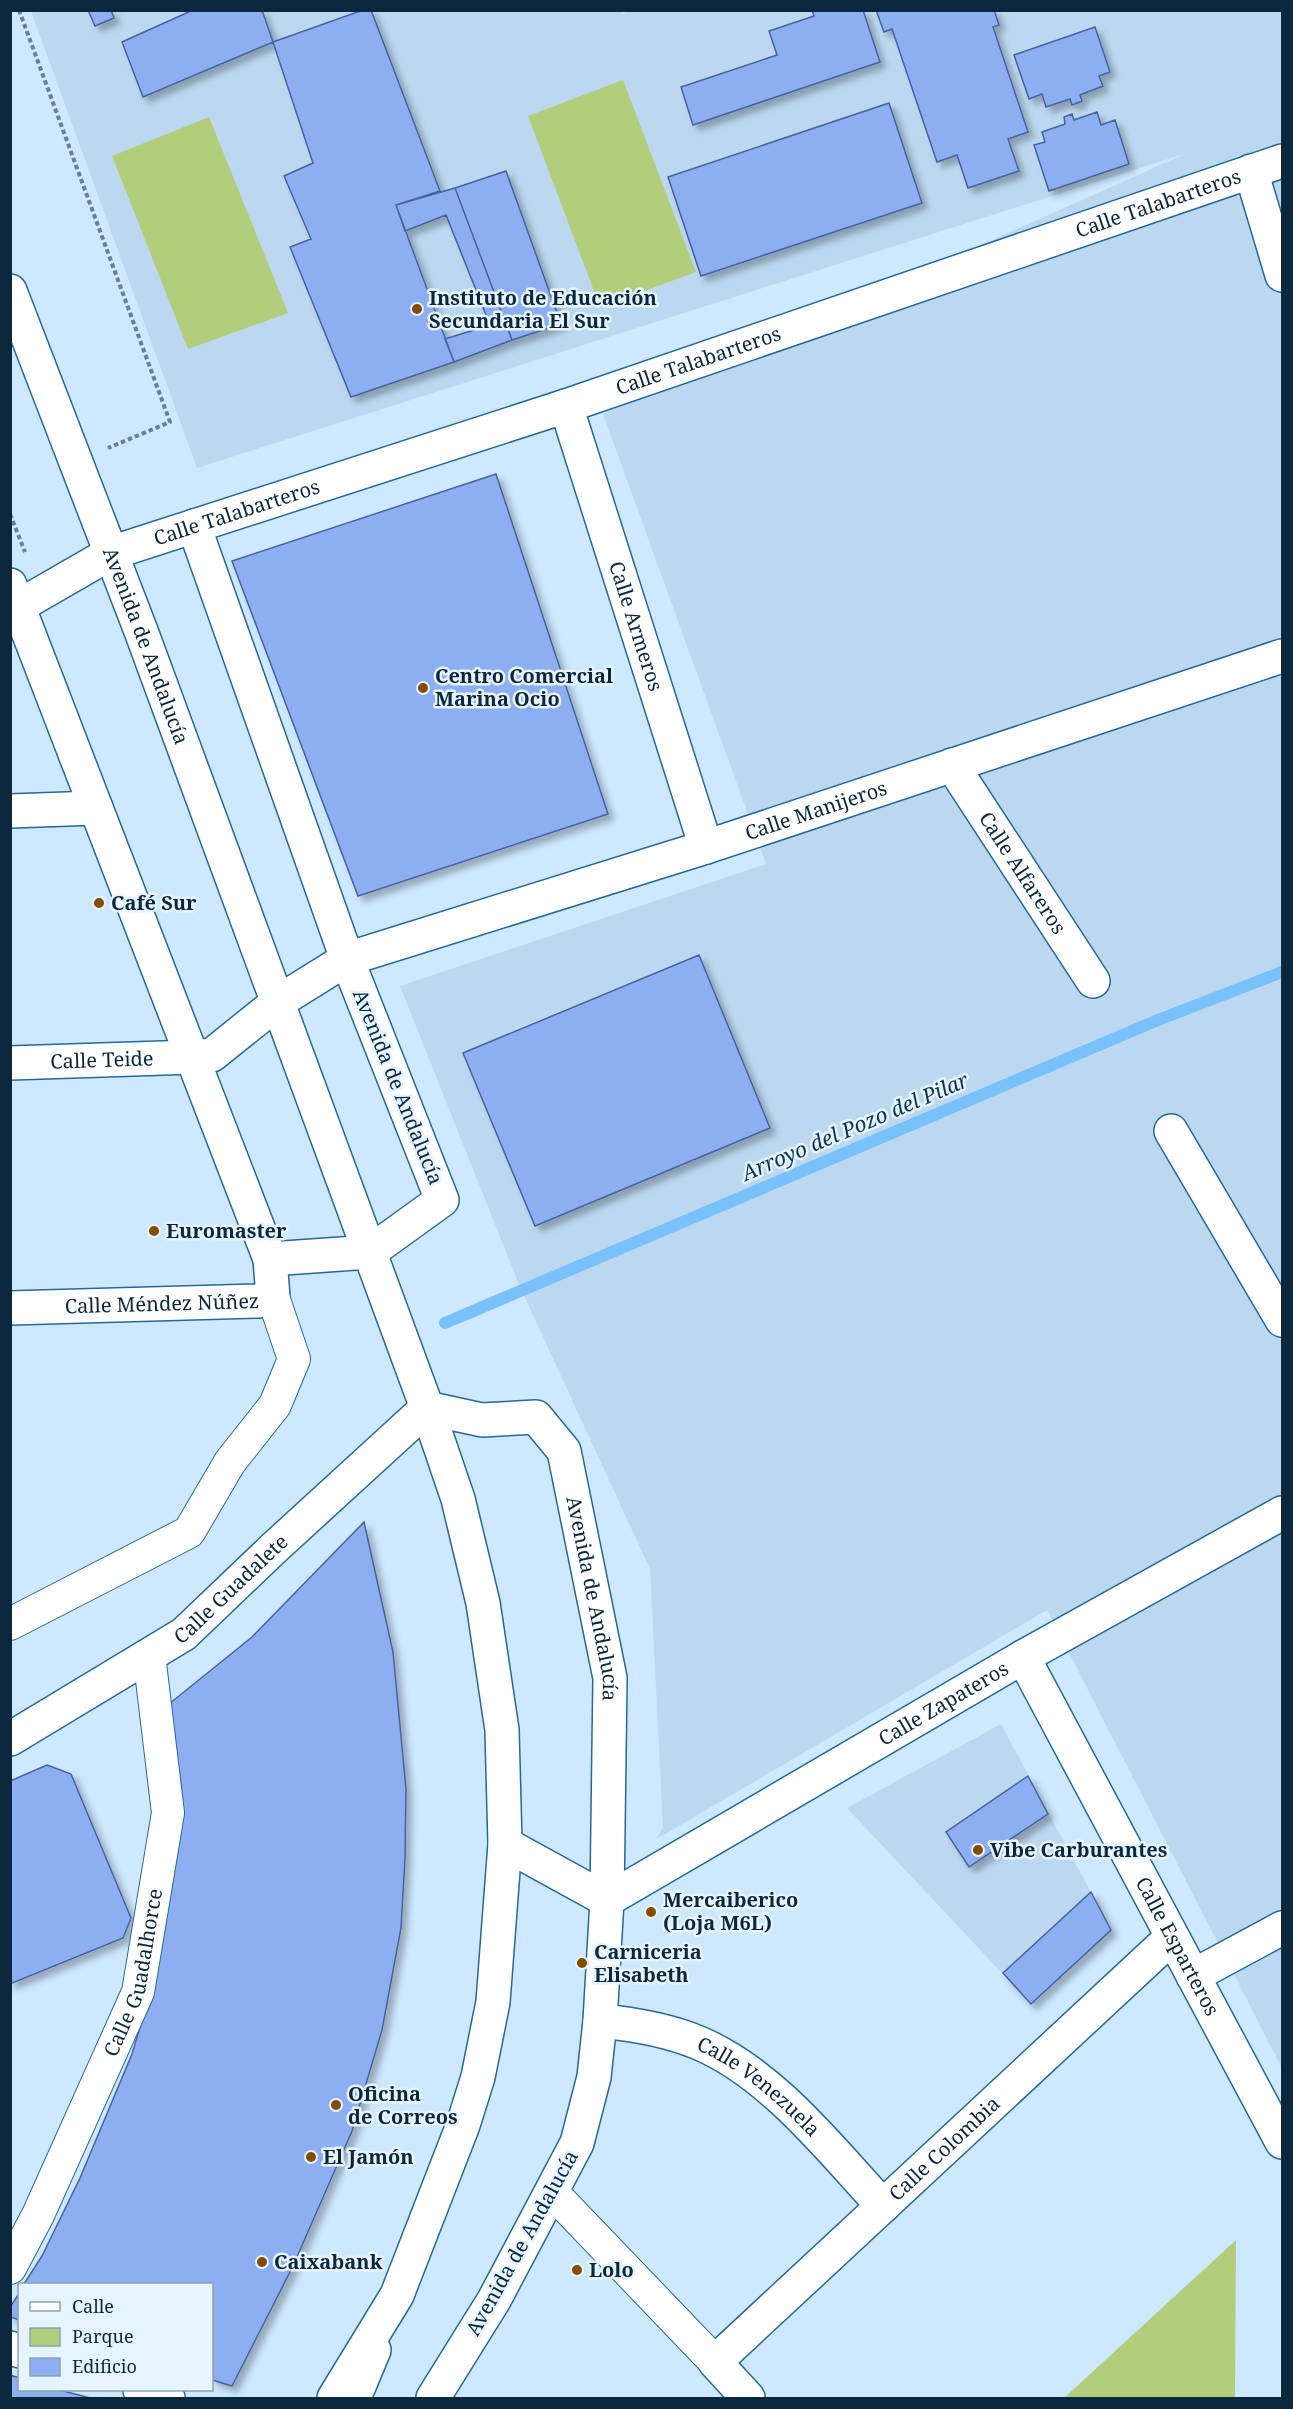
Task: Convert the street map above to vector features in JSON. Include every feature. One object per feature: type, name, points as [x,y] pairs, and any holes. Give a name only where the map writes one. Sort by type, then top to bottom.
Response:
[{"type":"main road","name":"Calle Talabarteros","points":[[20,598],[111,553],[566,406],[1282,161]]},
{"type":"main road","points":[[1251,171],[1282,275]]},
{"type":"main road","name":"Avenida de Andalucía","points":[[10,291],[111,553],[428,1408],[458,1499],[483,1603],[502,1730],[505,1844],[493,2002],[478,2077],[463,2125],[354,2398]]},
{"type":"main road","name":"Calle Armeros","points":[[566,406],[706,847]]},
{"type":"main road","name":"Avenida de Andalucía","points":[[194,526],[347,959],[442,1200],[370,1252]]},
{"type":"main road","points":[[20,598],[96,807],[270,1259],[370,1252]]},
{"type":"main road","name":"Calle Manijeros","points":[[347,959],[706,847],[1282,656]]},
{"type":"main road","name":"Calle Alfareros","points":[[952,765],[1093,981]]},
{"type":"main road","points":[[10,811],[96,807]]},
{"type":"main road","points":[[194,1058],[212,1055],[278,1002],[347,959]]},
{"type":"main road","name":"Calle Teide","points":[[10,1063],[194,1058]]},
{"type":"main road","points":[[1171,1131],[1282,1320]]},
{"type":"main road","name":"Calle Méndez Núñez","points":[[10,1308],[258,1301],[273,1297],[270,1259]]},
{"type":"main road","name":"Avenida de Andalucía","points":[[428,1408],[482,1420],[536,1417],[564,1451],[610,1678],[607,1900],[600,2021],[594,2077],[577,2143],[494,2300],[433,2398]]},
{"type":"main road","name":"Calle Guadalete","points":[[10,1739],[184,1634],[274,1548],[428,1408]]},
{"type":"main road","name":"Calle Zapateros","points":[[607,1900],[1023,1657],[1282,1513]]},
{"type":"main road","name":"Calle Esparteros","points":[[1023,1657],[1193,1976],[1281,2135]]},
{"type":"main road","points":[[505,1844],[607,1900]]},
{"type":"main road","points":[[1193,1976],[1282,1928]]},
{"type":"main road","name":"Calle Colombia","points":[[729,2385],[883,2206],[1172,1937]]},
{"type":"main road","name":"Calle Venezuela","points":[[600,2021],[637,2025],[699,2043],[746,2069],[801,2118],[883,2206]]},
{"type":"main road","name":"Avenida de Andalucía","points":[[334,2398],[373,2338],[397,2295]]},
{"type":"main road","name":"Avenida de Andalucía","points":[[315,2398],[373,2338]]},
{"type":"main road","points":[[144,2391],[168,2398]]},
{"type":"street","points":[[10,1624],[189,1532],[230,1462],[275,1405],[294,1359],[273,1297]]},
{"type":"street","name":"Calle Guadalhorce","points":[[10,2268],[38,2215],[138,1992],[168,1813],[149,1655]]},
{"type":"street","points":[[552,2192],[729,2385]]},
{"type":"path","points":[[20,10],[170,422],[76,461]]},
{"type":"path","points":[[10,514],[20,598]]},
{"type":"shaded area","points":[[621,10],[622,14],[633,10],[1282,11],[1282,2068],[1047,1610],[655,1840],[663,1828],[650,1569],[520,1287],[400,986],[766,864],[603,414],[1187,153],[197,468],[31,11]]},
{"type":"shaded area","name":"Vibe Carburantes","points":[[1001,1724],[1111,1930],[1031,2004],[847,1808]]},
{"type":"green space","points":[[623,80],[696,272],[600,307],[528,116]]},
{"type":"green space","points":[[209,117],[288,313],[188,349],[112,156]]},
{"type":"green space","points":[[1236,2240],[1235,2398],[1064,2398]]},
{"type":"building","points":[[88,10],[111,10],[114,18],[95,26]]},
{"type":"building","points":[[193,10],[262,10],[273,42],[143,97],[122,42]]},
{"type":"building","points":[[363,10],[371,10],[440,191],[396,205],[454,362],[351,397],[290,247],[311,239],[284,176],[313,163],[273,42]]},
{"type":"building","points":[[812,10],[863,10],[880,62],[693,125],[681,87],[777,55],[769,31],[814,16]]},
{"type":"building","points":[[876,10],[994,10],[999,25],[993,27],[1028,132],[1008,139],[1019,171],[968,188],[957,155],[937,162],[892,29],[884,32]]},
{"type":"building","points":[[1095,27],[1110,72],[1099,76],[1103,86],[1080,95],[1082,101],[1072,105],[1070,99],[1046,107],[1042,94],[1029,99],[1014,55]]},
{"type":"building","points":[[889,103],[922,203],[701,276],[668,177]]},
{"type":"building","points":[[1097,112],[1101,125],[1115,120],[1129,164],[1049,191],[1034,145],[1045,142],[1042,132],[1065,124],[1064,117],[1072,114],[1074,120]]},
{"type":"building","points":[[506,171],[561,324],[512,340],[455,188]]},
{"type":"building","points":[[455,188],[512,340],[454,362],[445,339],[490,325],[446,215],[405,231],[396,205]]},
{"type":"building","name":"Centro Comercial Marina Ocio","points":[[496,474],[608,814],[358,896],[232,561]]},
{"type":"building","points":[[699,955],[770,1128],[535,1226],[463,1053]]},
{"type":"building","points":[[364,1522],[393,1652],[406,1789],[401,1928],[382,2030],[352,2131],[293,2266],[232,2386],[213,2380],[213,2283],[25,2283],[42,2256],[80,2178],[132,2054],[155,1977],[169,1704],[252,1637]]},
{"type":"building","points":[[47,1765],[71,1774],[131,1918],[123,1938],[10,1984],[10,1781]]},
{"type":"building","points":[[1028,1776],[1048,1814],[969,1867],[946,1832]]},
{"type":"building","points":[[1091,1892],[1111,1930],[1031,2004],[1003,1973]]},
{"type":"building","points":[[18,2295],[18,2319],[10,2317],[10,2307]]},
{"type":"building","points":[[10,2375],[18,2377],[18,2391],[64,2391],[90,2398],[10,2398]]},
{"type":"waterway","name":"Arroyo del Pozo del Pilar","points":[[445,1323],[1158,1020],[1282,972]]},
{"type":"place","name":"Instituto de Educación Secundaria El Sur","points":[[417,309]]},
{"type":"place","name":"Centro Comercial Marina Ocio","points":[[423,688]]},
{"type":"place","name":"Café Sur","points":[[99,903]]},
{"type":"place","name":"Euromaster","points":[[154,1231]]},
{"type":"place","name":"Vibe Carburantes","points":[[978,1850]]},
{"type":"place","name":"Mercaiberico (Loja M6L)","points":[[651,1912]]},
{"type":"place","name":"Carniceria Elisabeth","points":[[582,1963]]},
{"type":"place","name":"Oficina de Correos","points":[[336,2105]]},
{"type":"place","name":"El Jamón","points":[[311,2157]]},
{"type":"place","name":"Caixabank","points":[[262,2262]]},
{"type":"place","name":"Lolo","points":[[577,2270]]}]
